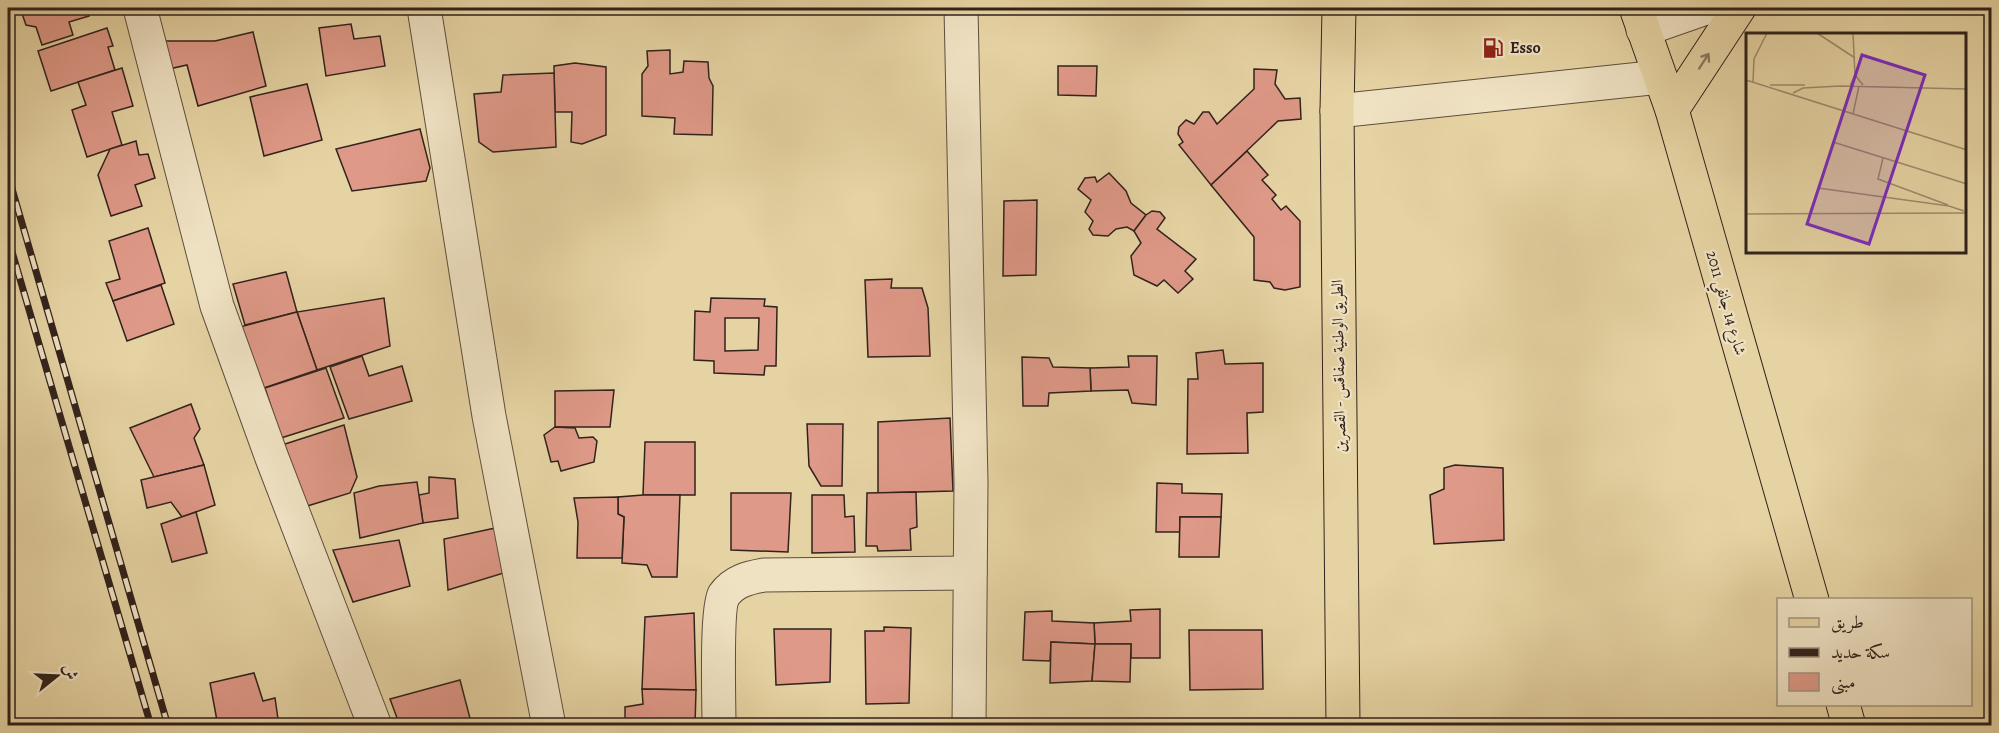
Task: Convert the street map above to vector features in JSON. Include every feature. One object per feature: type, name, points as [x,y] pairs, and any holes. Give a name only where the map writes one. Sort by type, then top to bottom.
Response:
[{"type":"main road","name":"الطريق الوطنية صفاقس - القصرين","points":[[1339,8],[1336,111],[1343,726]]},
{"type":"main road","points":[[1672,110],[1739,8]]},
{"type":"main road","name":"شارع 14 جانفي 2011","points":[[1640,19],[1672,110],[1811,598]]},
{"type":"main road","points":[[1843,706],[1849,726]]},
{"type":"street","points":[[140,8],[217,306],[272,458],[375,726]]},
{"type":"street","points":[[424,8],[489,416],[549,726]]},
{"type":"street","points":[[961,8],[971,482],[969,726]]},
{"type":"street","points":[[1640,19],[1706,8]]},
{"type":"street","points":[[1336,111],[1660,77]]},
{"type":"street","points":[[719,726],[719,640],[723,597],[733,585],[745,578],[764,575],[970,573]]},
{"type":"building","points":[[20,8],[85,8],[89,16],[69,22],[73,35],[42,45],[36,27],[26,25]]},
{"type":"building","points":[[351,24],[354,39],[380,36],[385,66],[326,76],[319,28]]},
{"type":"building","points":[[107,28],[113,46],[108,47],[115,70],[51,91],[38,51]]},
{"type":"building","points":[[253,32],[266,86],[198,106],[187,65],[169,69],[161,41],[215,41]]},
{"type":"building","points":[[670,50],[670,74],[683,72],[684,61],[708,62],[709,78],[713,86],[712,135],[674,134],[675,118],[642,116],[642,74],[648,66],[647,51]]},
{"type":"building","points":[[575,63],[606,67],[606,135],[582,144],[571,142],[572,112],[555,112],[554,66]]},
{"type":"building","points":[[1058,66],[1097,66],[1096,96],[1058,95]]},
{"type":"building","points":[[122,68],[133,106],[112,112],[122,145],[87,157],[72,110],[86,105],[78,82]]},
{"type":"building","points":[[1254,69],[1277,70],[1275,84],[1285,99],[1300,98],[1301,119],[1278,121],[1211,185],[1179,145],[1183,142],[1178,134],[1179,127],[1186,120],[1194,124],[1203,112],[1209,112],[1217,124],[1254,89]]},
{"type":"building","points":[[554,73],[556,147],[493,152],[479,142],[474,94],[501,92],[503,75]]},
{"type":"building","points":[[307,84],[322,140],[264,156],[250,97]]},
{"type":"building","points":[[420,129],[430,168],[426,181],[352,191],[336,149]]},
{"type":"building","points":[[136,141],[139,155],[148,154],[155,178],[135,185],[142,206],[111,216],[98,175],[110,149]]},
{"type":"building","points":[[1247,151],[1268,175],[1262,180],[1276,195],[1272,199],[1281,210],[1286,206],[1300,221],[1300,287],[1285,290],[1274,288],[1270,282],[1254,280],[1254,237],[1211,185]]},
{"type":"building","points":[[1109,173],[1126,191],[1131,203],[1146,215],[1134,231],[1127,227],[1116,229],[1108,236],[1093,235],[1089,229],[1093,221],[1085,212],[1091,200],[1078,189],[1085,178],[1095,177],[1097,182]]},
{"type":"building","points":[[1037,200],[1036,275],[1003,276],[1004,201]]},
{"type":"building","points":[[1152,211],[1160,212],[1165,218],[1157,229],[1196,259],[1185,271],[1193,279],[1178,293],[1164,280],[1157,286],[1134,275],[1131,256],[1141,243],[1134,231]]},
{"type":"building","points":[[148,228],[165,283],[113,301],[106,283],[120,279],[109,241]]},
{"type":"building","points":[[286,272],[297,312],[245,325],[233,284]]},
{"type":"building","points":[[892,279],[891,288],[922,288],[928,308],[930,356],[868,357],[865,280]]},
{"type":"building","points":[[161,285],[174,324],[127,341],[113,301]]},
{"type":"building","points":[[384,298],[390,346],[317,370],[297,312]]},
{"type":"building","points":[[711,298],[765,299],[764,306],[777,307],[776,366],[765,366],[764,375],[714,373],[714,361],[694,360],[695,311],[710,312]],"holes":[[[725,318],[759,318],[758,350],[725,351]]]},
{"type":"building","points":[[297,312],[317,370],[261,389],[240,327]]},
{"type":"building","points":[[1223,350],[1225,364],[1263,363],[1263,412],[1247,413],[1248,453],[1187,454],[1188,379],[1198,379],[1196,353]]},
{"type":"building","points":[[362,356],[369,376],[402,366],[412,401],[349,419],[330,367]]},
{"type":"building","points":[[1128,356],[1157,356],[1156,405],[1132,403],[1128,390],[1091,391],[1090,368],[1129,367]]},
{"type":"building","points":[[1022,357],[1049,358],[1053,367],[1090,368],[1091,391],[1049,393],[1048,406],[1023,406]]},
{"type":"building","points":[[326,368],[344,418],[281,438],[265,388]]},
{"type":"building","points":[[614,390],[610,427],[555,427],[555,391]]},
{"type":"building","points":[[191,404],[200,429],[194,438],[204,465],[154,477],[130,428]]},
{"type":"building","points":[[950,418],[953,491],[878,493],[878,422]]},
{"type":"building","points":[[807,424],[843,424],[842,486],[821,486],[809,466]]},
{"type":"building","points":[[344,425],[357,477],[350,493],[304,507],[282,445]]},
{"type":"building","points":[[555,427],[575,428],[579,438],[593,437],[597,441],[594,462],[561,471],[558,461],[551,462],[544,435]]},
{"type":"building","points":[[645,442],[695,442],[695,495],[643,495]]},
{"type":"building","points":[[204,465],[215,505],[182,517],[171,502],[147,508],[141,480]]},
{"type":"building","points":[[1455,465],[1503,468],[1504,540],[1434,544],[1430,495],[1444,489],[1444,468]]},
{"type":"building","points":[[429,477],[455,479],[458,518],[423,523],[419,495],[429,493]]},
{"type":"building","points":[[417,482],[423,523],[360,538],[354,493],[379,486]]},
{"type":"building","points":[[1157,483],[1182,484],[1182,493],[1222,494],[1221,517],[1180,517],[1180,532],[1156,532]]},
{"type":"building","points":[[916,492],[917,527],[910,529],[911,550],[878,551],[877,546],[866,546],[867,493]]},
{"type":"building","points":[[731,493],[791,493],[788,552],[731,550]]},
{"type":"building","points":[[680,495],[677,577],[652,577],[647,565],[622,563],[624,517],[618,514],[618,497]]},
{"type":"building","points":[[812,495],[844,495],[845,517],[854,516],[855,552],[812,553]]},
{"type":"building","points":[[618,497],[618,514],[624,517],[622,558],[577,558],[578,522],[574,498]]},
{"type":"building","points":[[196,512],[207,553],[172,562],[161,524]]},
{"type":"building","points":[[1180,517],[1221,517],[1219,557],[1179,557]]},
{"type":"building","points":[[500,527],[507,572],[448,590],[444,539]]},
{"type":"building","points":[[399,540],[410,586],[353,602],[333,550]]},
{"type":"building","points":[[1160,609],[1160,658],[1131,658],[1131,644],[1095,644],[1094,623],[1131,621],[1130,610]]},
{"type":"building","points":[[1052,611],[1052,621],[1094,623],[1095,644],[1051,642],[1050,661],[1023,660],[1025,612]]},
{"type":"building","points":[[694,613],[696,690],[642,689],[645,617]]},
{"type":"building","points":[[884,627],[911,628],[909,703],[866,704],[865,631],[884,631]]},
{"type":"building","points":[[774,629],[831,629],[830,682],[776,685]]},
{"type":"building","points":[[1189,630],[1262,630],[1263,689],[1190,690]]},
{"type":"building","points":[[1051,642],[1095,644],[1092,681],[1050,683]]},
{"type":"building","points":[[1095,644],[1131,644],[1130,682],[1092,681]]},
{"type":"building","points":[[254,673],[263,701],[275,698],[279,726],[218,726],[210,683]]},
{"type":"building","points":[[460,680],[472,726],[400,726],[390,699]]},
{"type":"building","points":[[642,689],[696,690],[695,726],[625,726],[625,707],[643,704]]},
{"type":"railway","points":[[8,175],[168,726]]},
{"type":"railway","points":[[8,238],[151,726]]},
{"type":"place","name":"Esso","points":[[1493,48]]}]
